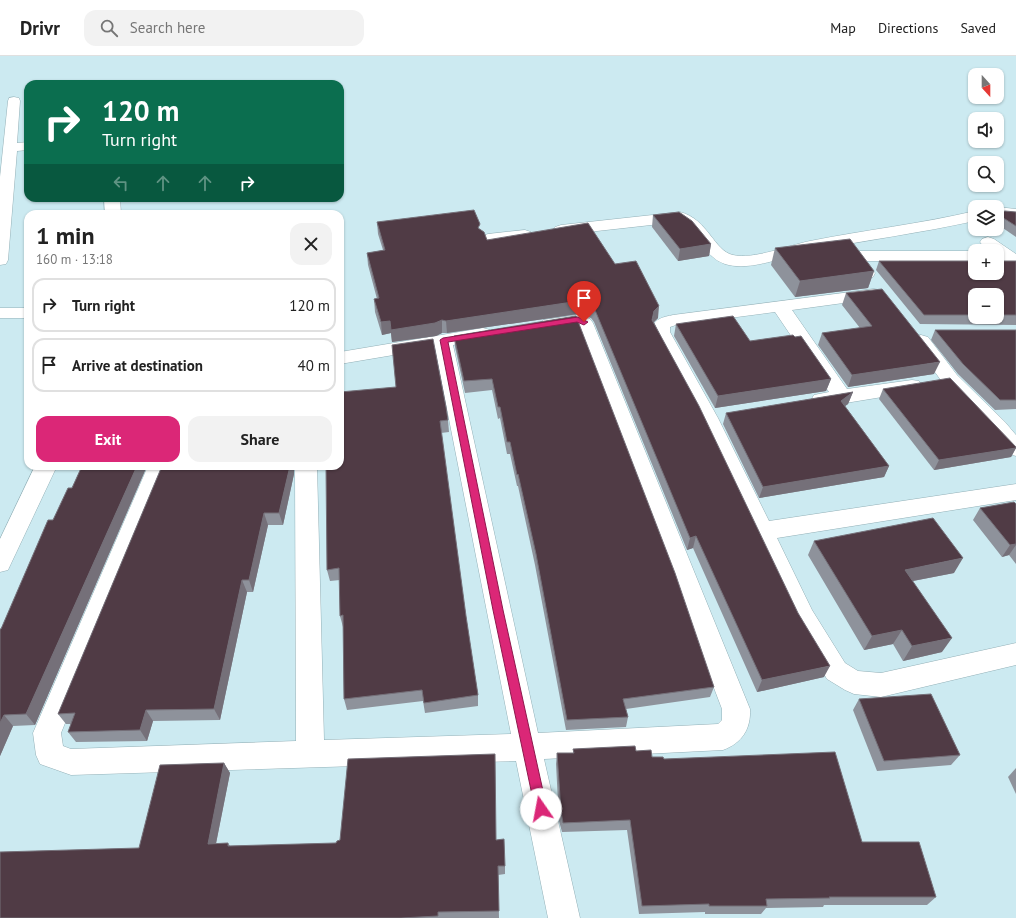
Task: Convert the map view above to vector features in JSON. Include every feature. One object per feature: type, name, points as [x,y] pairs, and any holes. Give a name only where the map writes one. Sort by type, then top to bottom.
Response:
[{"type":"street","points":[[0,260],[14,101]]},
{"type":"street","points":[[10,148],[24,146]]},
{"type":"street","points":[[1004,213],[1016,214]]},
{"type":"street","points":[[488,239],[680,217],[690,222],[721,256],[730,260],[744,259],[968,217]]},
{"type":"street","points":[[968,256],[854,256],[860,266],[885,295],[780,306],[673,320],[664,323],[661,327],[661,332],[716,417],[762,531],[803,617],[836,671],[854,682],[882,685],[1016,654]]},
{"type":"street","points":[[780,306],[842,397]]},
{"type":"street","points":[[0,313],[24,313]]},
{"type":"street","points":[[157,470],[47,733],[50,755],[71,762],[527,747],[723,737],[732,731],[737,721],[736,709],[584,322],[578,320],[533,326]]},
{"type":"street","points":[[938,332],[912,329],[950,379],[1007,426],[1016,449]]},
{"type":"street","points":[[344,357],[503,331]]},
{"type":"street","points":[[443,340],[564,918]]},
{"type":"street","points":[[802,403],[950,379]]},
{"type":"street","points":[[0,563],[44,470]]},
{"type":"street","points":[[306,470],[310,754]]},
{"type":"street","points":[[762,531],[1016,492]]},
{"type":"building","points":[[474,210],[480,224],[478,228],[484,232],[487,240],[588,223],[615,264],[636,261],[659,306],[654,311],[652,320],[699,406],[798,613],[830,666],[762,680],[696,536],[690,538],[595,310],[592,306],[579,301],[446,321],[442,320],[435,323],[391,330],[390,321],[381,322],[374,299],[379,298],[367,253],[385,250],[377,222]]},
{"type":"building","points":[[1004,211],[1016,212],[1016,226],[1004,218]]},
{"type":"building","points":[[679,212],[692,221],[711,244],[680,249],[653,215]]},
{"type":"building","points":[[850,239],[874,271],[800,281],[775,248]]},
{"type":"building","points":[[879,261],[968,261],[968,280],[1004,280],[1004,261],[1016,261],[1016,315],[1004,315],[1004,288],[968,288],[968,315],[924,315]]},
{"type":"building","points":[[882,289],[940,362],[852,375],[822,333],[872,326],[846,293]]},
{"type":"building","points":[[576,316],[675,573],[714,687],[623,699],[628,717],[567,720],[536,554],[510,442],[507,442],[500,407],[498,407],[492,379],[464,381],[454,336]]},
{"type":"building","points":[[733,316],[750,341],[793,335],[795,337],[801,336],[831,379],[718,396],[676,324]]},
{"type":"building","points":[[935,330],[1016,330],[1016,400],[1000,400],[963,364]]},
{"type":"building","points":[[433,339],[448,420],[440,421],[478,695],[424,703],[422,690],[344,699],[343,615],[340,616],[339,568],[327,570],[326,470],[344,470],[344,392],[396,387],[392,345]]},
{"type":"building","points":[[950,378],[1016,448],[939,460],[883,389]]},
{"type":"building","points":[[853,392],[841,401],[889,466],[763,487],[726,413]]},
{"type":"building","points":[[80,470],[135,470],[26,714],[4,715],[0,723],[0,629],[48,520],[53,520],[68,488],[72,488]]},
{"type":"building","points":[[160,470],[289,470],[279,513],[264,513],[249,580],[242,580],[214,709],[146,710],[140,730],[68,732],[75,713],[58,714]]},
{"type":"building","points":[[1014,502],[1016,504],[1016,544],[1010,545],[980,508]]},
{"type":"building","points":[[933,518],[963,558],[905,570],[952,638],[912,646],[902,630],[872,636],[814,541]]},
{"type":"building","points":[[931,694],[960,755],[884,761],[859,699]]},
{"type":"building","points":[[635,746],[636,751],[651,750],[652,757],[663,757],[664,759],[835,752],[862,842],[919,842],[936,897],[829,897],[830,898],[766,899],[767,906],[709,906],[709,904],[642,906],[630,820],[563,823],[557,753],[574,753],[573,749]]},
{"type":"building","points":[[495,754],[496,840],[504,839],[505,866],[498,866],[499,911],[438,912],[438,916],[401,918],[0,918],[0,852],[139,848],[160,765],[224,763],[208,844],[228,843],[228,846],[336,843],[340,840],[348,759]]},
{"type":"route","points":[[541,809],[498,610],[443,340],[578,320],[584,322]]}]
